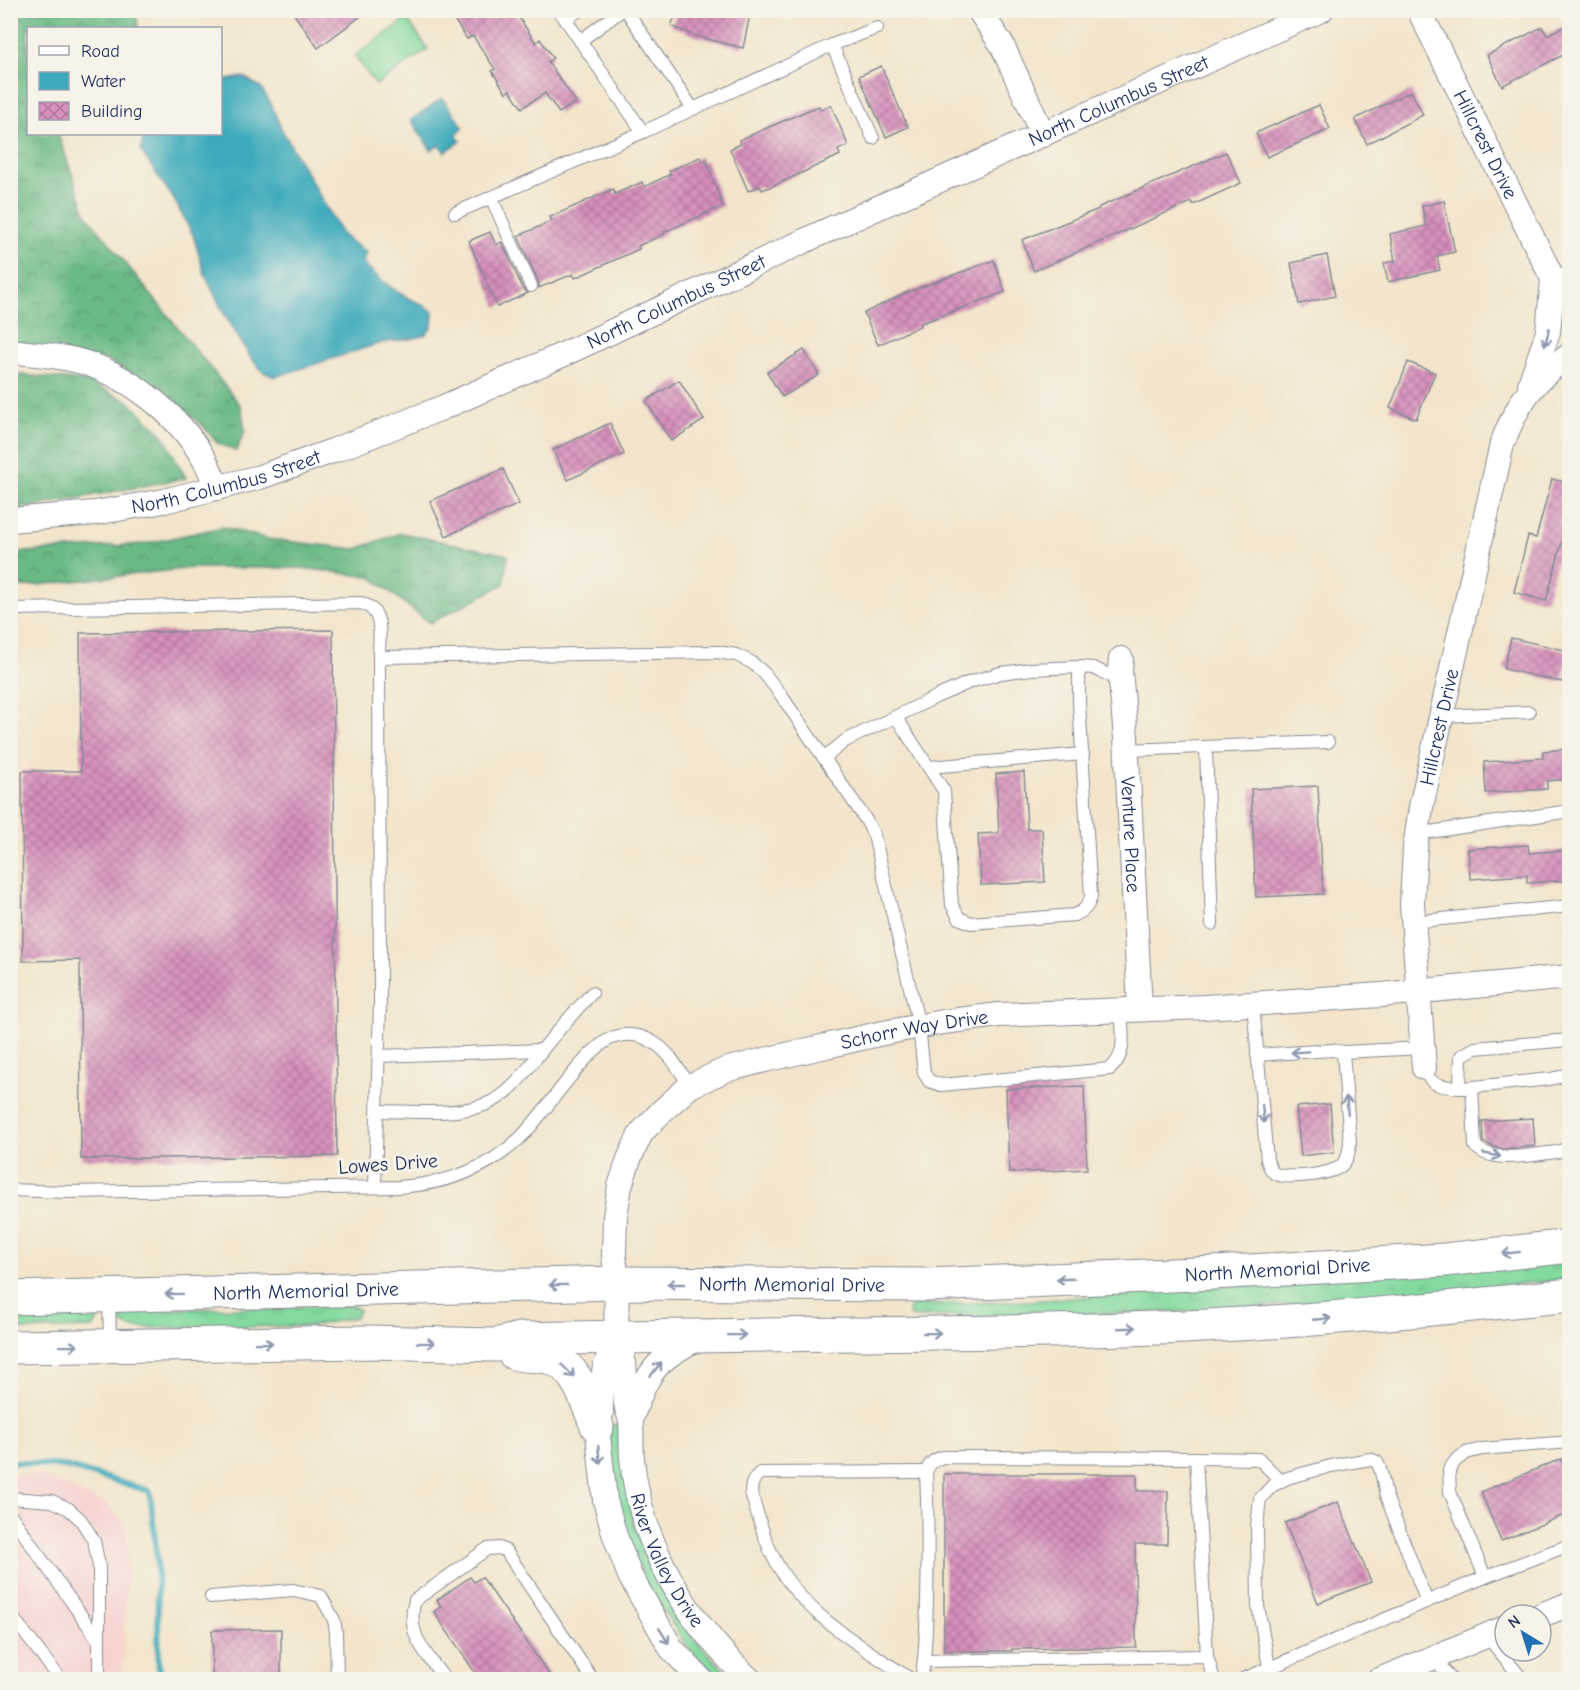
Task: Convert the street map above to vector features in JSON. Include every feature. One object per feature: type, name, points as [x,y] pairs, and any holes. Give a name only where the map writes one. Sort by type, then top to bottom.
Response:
[{"type":"main road","name":"North Memorial Drive","points":[[21,1296],[617,1283],[928,1285],[1195,1274],[1434,1260],[1569,1246]]},
{"type":"main road","points":[[10,1347],[367,1342],[496,1345],[519,1339],[616,1336],[1183,1327],[1415,1311],[1569,1295]]},
{"type":"main road","points":[[496,1345],[517,1354],[541,1355],[554,1359],[566,1368],[584,1393],[597,1426]]},
{"type":"street","points":[[979,10],[1002,45],[1043,135]]},
{"type":"street","name":"North Columbus Street","points":[[10,520],[95,513],[164,501],[260,477],[335,450],[444,407],[562,355],[829,229],[1321,10]]},
{"type":"street","name":"Hillcrest Drive","points":[[1419,10],[1562,288],[1525,395],[1510,421],[1502,444],[1416,834],[1412,903],[1424,1058]]},
{"type":"street","points":[[10,351],[74,360],[122,379],[169,415],[182,429],[204,459],[218,488]]},
{"type":"street","name":"Hillcrest Drive","points":[[1525,395],[1547,371],[1569,355]]},
{"type":"street","name":"Venture Place","points":[[1121,669],[1126,750],[1131,1010]]},
{"type":"street","name":"Schorr Way Drive","points":[[616,1336],[615,1216],[620,1186],[629,1159],[641,1133],[662,1111],[690,1086],[725,1070],[919,1026],[999,1015],[1252,1004],[1419,992],[1569,977]]},
{"type":"street","name":"River Valley Drive","points":[[616,1336],[624,1362],[626,1405],[631,1419],[632,1460],[639,1497],[654,1545],[694,1619],[707,1636],[750,1680]]},
{"type":"street","name":"River Valley Drive","points":[[616,1336],[605,1366],[601,1390],[601,1413],[597,1426],[605,1500],[630,1576],[671,1648],[701,1680]]},
{"type":"street","name":"River Valley Drive","points":[[631,1419],[653,1370],[665,1358],[701,1336]]},
{"type":"street","points":[[1553,1610],[1569,1604]]},
{"type":"street","points":[[1379,1680],[1493,1633]]},
{"type":"lane","points":[[580,10],[562,15],[643,132]]},
{"type":"lane","points":[[580,41],[624,10],[693,110]]},
{"type":"lane","points":[[455,213],[693,110],[832,45],[877,28]]},
{"type":"lane","points":[[832,45],[873,138]]},
{"type":"lane","points":[[491,197],[531,286]]},
{"type":"lane","points":[[10,609],[361,603],[376,610],[379,621],[380,657],[379,1056],[375,1187]]},
{"type":"lane","points":[[380,657],[717,652],[736,654],[751,662],[764,674],[824,758],[874,835],[919,1026],[924,1073],[929,1081],[941,1085],[1110,1069],[1118,1062],[1123,1048],[1131,1010]]},
{"type":"lane","points":[[824,758],[845,741],[970,682],[1001,673],[1031,669],[1079,667],[1121,669]]},
{"type":"lane","points":[[896,717],[944,791],[952,905],[959,918],[971,923],[1081,913],[1091,896],[1079,702],[1079,667]]},
{"type":"lane","points":[[1442,716],[1529,712]]},
{"type":"lane","points":[[1126,750],[1328,742]]},
{"type":"lane","points":[[1206,748],[1212,924]]},
{"type":"lane","points":[[929,767],[1083,754]]},
{"type":"lane","points":[[1416,834],[1569,811]]},
{"type":"lane","points":[[1413,922],[1569,906]]},
{"type":"lane","points":[[378,1111],[455,1111],[484,1105],[500,1097],[515,1085],[592,993]]},
{"type":"lane","points":[[1252,1004],[1267,1160],[1275,1174],[1283,1176],[1325,1174],[1342,1166],[1348,1155],[1350,1143],[1343,1052]]},
{"type":"lane","name":"Lowes Drive","points":[[10,1190],[66,1192],[375,1187],[422,1185],[447,1180],[475,1170],[498,1156],[519,1139],[534,1124],[592,1052],[613,1038],[637,1035],[656,1044],[667,1053],[690,1086]]},
{"type":"lane","points":[[1569,1040],[1475,1048],[1461,1056],[1475,1146],[1480,1152],[1494,1157],[1557,1152],[1566,1149],[1569,1143]]},
{"type":"lane","points":[[379,1056],[542,1050]]},
{"type":"lane","points":[[1257,1055],[1333,1050],[1424,1058],[1427,1078],[1437,1085],[1466,1088],[1550,1079],[1564,1076],[1569,1072]]},
{"type":"lane","points":[[109,1295],[110,1345]]},
{"type":"lane","points":[[1485,1577],[1450,1492],[1449,1470],[1456,1460],[1466,1453],[1482,1449],[1569,1442]]},
{"type":"lane","points":[[921,1680],[925,1661],[928,1524],[926,1472],[934,1460],[943,1457],[1259,1459],[1281,1481]]},
{"type":"lane","points":[[1196,1458],[1207,1656],[1214,1680]]},
{"type":"lane","points":[[1269,1667],[1258,1606],[1257,1526],[1260,1499],[1272,1486],[1281,1481],[1331,1466],[1370,1459],[1377,1462],[1383,1472],[1386,1496],[1427,1602]]},
{"type":"lane","points":[[912,1680],[838,1631],[812,1609],[790,1584],[771,1552],[751,1493],[755,1477],[760,1473],[926,1472]]},
{"type":"lane","points":[[10,1498],[52,1501],[69,1509],[81,1520],[94,1541],[99,1566],[99,1680]]},
{"type":"lane","points":[[10,1514],[99,1641]]},
{"type":"lane","points":[[1241,1680],[1485,1577],[1569,1545]]},
{"type":"lane","points":[[445,1680],[414,1634],[412,1611],[415,1600],[487,1549],[499,1548],[506,1551],[593,1680]]},
{"type":"lane","points":[[211,1597],[293,1590],[321,1596],[334,1620],[337,1680]]},
{"type":"lane","points":[[10,1614],[61,1680]]},
{"type":"lane","points":[[925,1661],[1207,1656]]},
{"type":"lane","points":[[1433,1657],[1452,1680]]},
{"type":"lane","points":[[1513,1663],[1523,1680]]},
{"type":"shaded area","points":[[40,1475],[107,1504],[128,1529],[123,1679],[11,1679],[10,1476]]},
{"type":"green space","points":[[11,11],[136,11],[138,27],[27,27],[27,135],[58,135],[86,214],[241,406],[245,431],[236,451],[217,443],[203,426],[155,386],[107,360],[11,345]]},
{"type":"green space","points":[[407,19],[428,49],[376,85],[355,56]]},
{"type":"green space","points":[[10,374],[86,381],[128,401],[163,435],[186,478],[11,509]]},
{"type":"green space","points":[[223,527],[267,539],[356,549],[401,533],[508,555],[504,584],[430,623],[371,577],[303,568],[192,568],[11,588],[11,553],[144,544]]},
{"type":"green space","points":[[1569,1260],[1569,1279],[1349,1301],[1175,1312],[912,1317],[909,1313],[913,1305],[1029,1301]]},
{"type":"green space","points":[[351,1306],[359,1311],[356,1317],[312,1326],[131,1328],[124,1325],[120,1319],[129,1310]]},
{"type":"green space","points":[[89,1309],[97,1316],[93,1328],[11,1330],[10,1311]]},
{"type":"green space","points":[[608,1425],[619,1425],[634,1526],[656,1580],[695,1640],[733,1679],[720,1679],[687,1646],[647,1586],[622,1527],[611,1462]]},
{"type":"water","points":[[244,77],[260,87],[343,236],[366,252],[363,263],[390,287],[433,312],[432,327],[426,334],[416,338],[381,343],[275,377],[263,372],[250,357],[223,312],[205,275],[193,235],[173,198],[141,151],[145,135],[222,135],[222,81]]},
{"type":"water","points":[[442,98],[464,128],[456,134],[461,141],[445,152],[439,145],[431,150],[411,120]]},
{"type":"building","points":[[291,10],[369,10],[318,48]]},
{"type":"building","points":[[469,10],[514,10],[536,43],[540,39],[547,49],[553,58],[548,62],[576,102],[559,113],[545,93],[522,108],[510,90],[506,93],[492,71],[495,69],[473,36],[467,39],[455,21]]},
{"type":"building","points":[[678,10],[751,10],[743,48],[699,37],[671,26]]},
{"type":"building","points":[[1569,24],[1569,52],[1502,86],[1487,55],[1542,27],[1547,35]]},
{"type":"building","points":[[881,66],[908,127],[886,137],[859,76]]},
{"type":"building","points":[[1411,91],[1423,115],[1367,144],[1355,119]]},
{"type":"building","points":[[831,105],[848,145],[838,150],[840,155],[780,183],[762,190],[760,186],[748,191],[730,149],[741,144],[739,140],[819,106],[820,110]]},
{"type":"building","points":[[1319,105],[1330,129],[1267,157],[1256,133]]},
{"type":"building","points":[[1226,152],[1241,183],[1193,205],[1191,202],[1034,271],[1022,240],[1099,209],[1099,207]]},
{"type":"building","points":[[700,157],[702,162],[706,160],[723,206],[664,232],[665,234],[638,246],[639,249],[575,278],[573,274],[539,288],[539,283],[518,236],[552,221],[550,217],[613,189],[615,194],[642,182],[644,187],[671,174],[669,171]]},
{"type":"building","points":[[1444,201],[1455,252],[1437,256],[1440,270],[1388,282],[1384,263],[1395,261],[1390,234],[1426,226],[1422,206]]},
{"type":"building","points":[[490,232],[496,245],[502,242],[523,289],[528,293],[497,307],[469,241]]},
{"type":"building","points":[[1327,255],[1335,296],[1299,304],[1291,263]]},
{"type":"building","points":[[994,260],[1005,292],[919,324],[920,326],[878,345],[864,313],[908,292]]},
{"type":"building","points":[[804,350],[819,375],[782,397],[767,372]]},
{"type":"building","points":[[1408,362],[1435,373],[1416,419],[1390,408]]},
{"type":"building","points":[[679,380],[704,420],[671,441],[646,401]]},
{"type":"building","points":[[610,423],[624,454],[568,480],[553,450]]},
{"type":"building","points":[[503,469],[519,504],[446,536],[430,501]]},
{"type":"building","points":[[1552,479],[1569,483],[1569,544],[1562,542],[1546,601],[1514,592],[1528,536],[1536,538]]},
{"type":"building","points":[[333,630],[337,1156],[81,1159],[80,960],[23,961],[22,771],[81,771],[80,633]]},
{"type":"building","points":[[1511,638],[1569,651],[1562,682],[1504,669]]},
{"type":"building","points":[[1569,749],[1569,779],[1547,781],[1547,789],[1486,793],[1484,762],[1543,758],[1543,751]]},
{"type":"building","points":[[1024,772],[1027,829],[1042,829],[1045,882],[981,885],[978,834],[999,833],[996,774]]},
{"type":"building","points":[[1318,786],[1323,894],[1256,897],[1251,789]]},
{"type":"building","points":[[1528,845],[1529,853],[1569,850],[1569,880],[1527,883],[1527,875],[1470,879],[1468,849]]},
{"type":"building","points":[[1084,1086],[1087,1169],[1009,1173],[1006,1089]]},
{"type":"building","points":[[1330,1104],[1334,1152],[1301,1156],[1296,1107]]},
{"type":"building","points":[[1533,1118],[1535,1146],[1503,1149],[1483,1142],[1482,1121]]},
{"type":"building","points":[[1561,1459],[1569,1479],[1569,1513],[1501,1541],[1481,1492]]},
{"type":"building","points":[[944,1474],[1137,1474],[1137,1491],[1168,1491],[1167,1544],[1135,1544],[1136,1647],[944,1651]]},
{"type":"building","points":[[1338,1502],[1371,1582],[1318,1603],[1285,1523]]},
{"type":"building","points":[[470,1577],[474,1582],[482,1577],[553,1680],[480,1680],[434,1612],[441,1606],[437,1600]]},
{"type":"building","points":[[281,1629],[281,1680],[212,1680],[212,1630]]},
{"type":"waterway","points":[[10,1462],[64,1466],[150,1491],[157,1559],[159,1680]]}]
